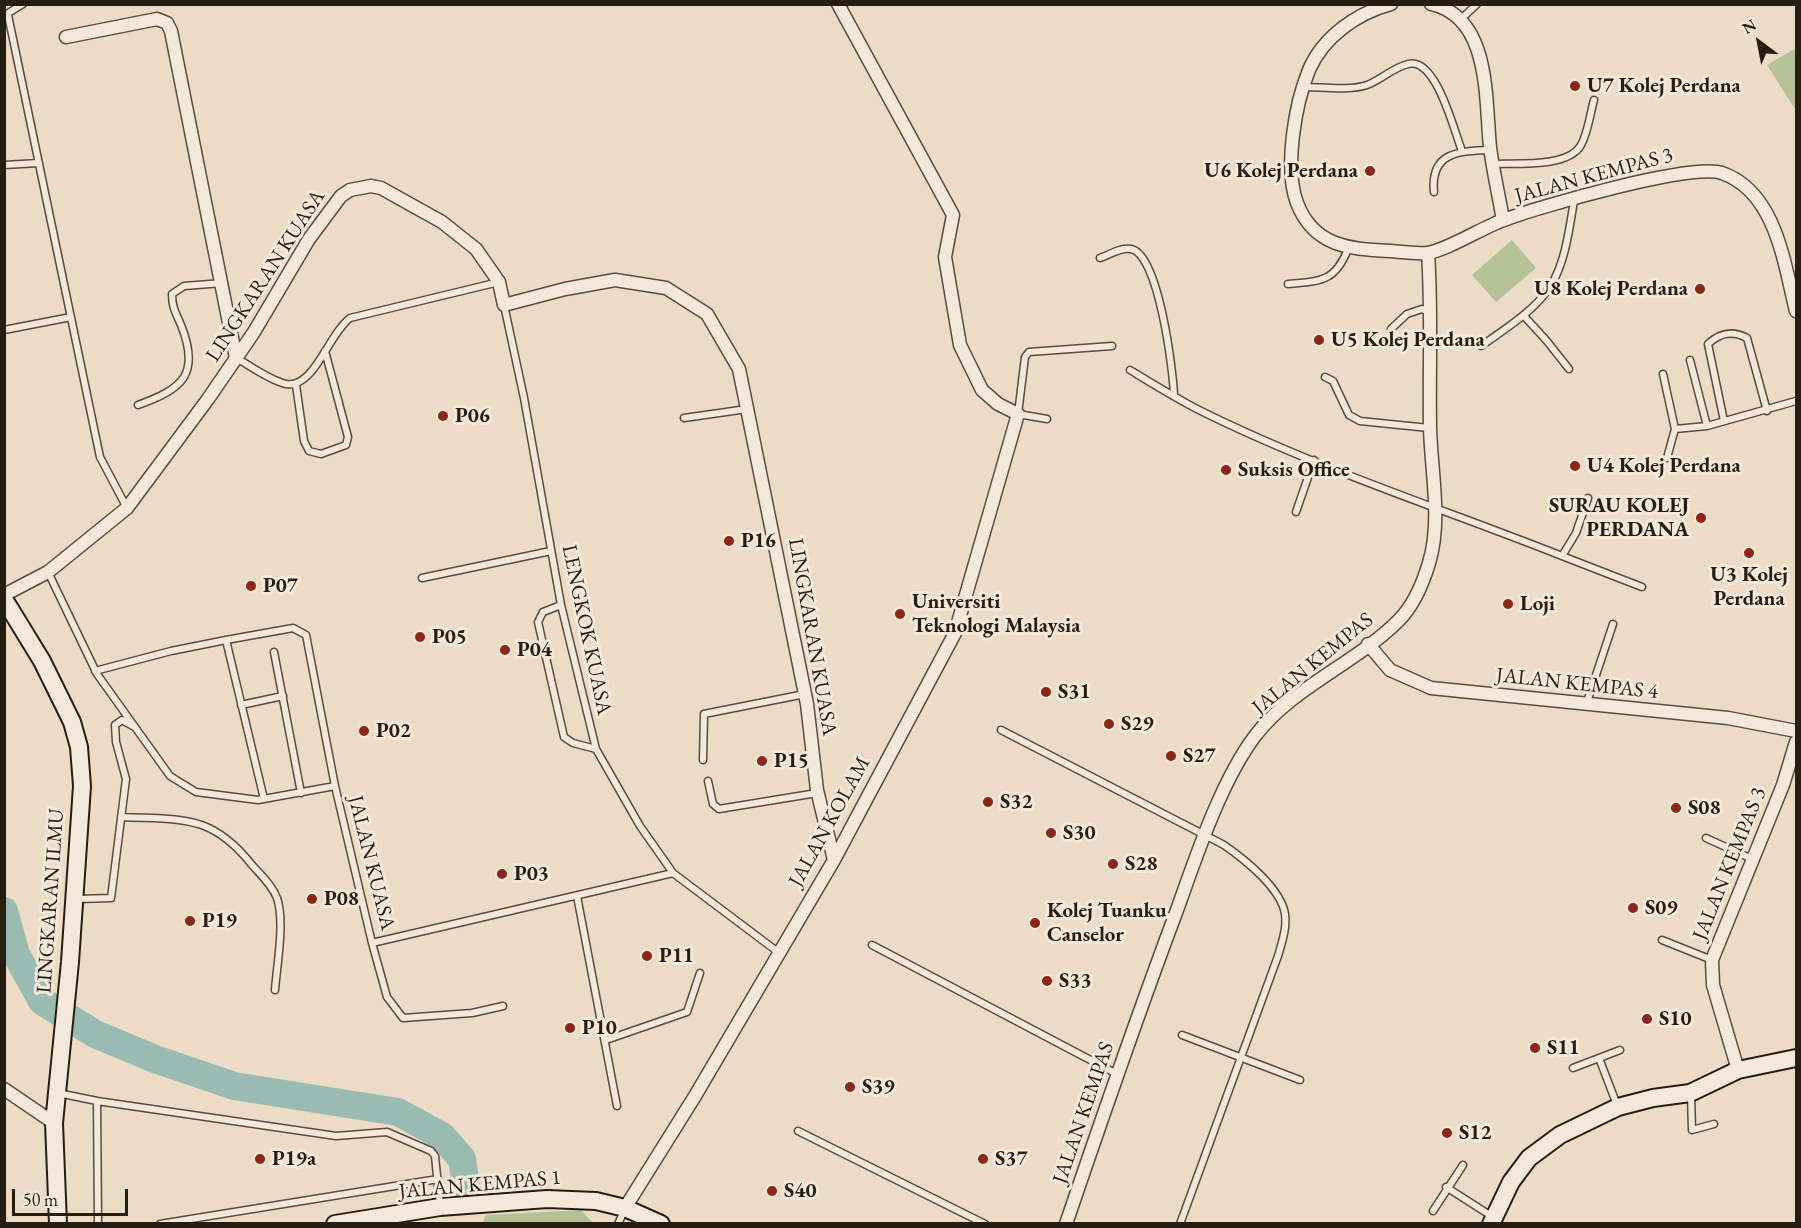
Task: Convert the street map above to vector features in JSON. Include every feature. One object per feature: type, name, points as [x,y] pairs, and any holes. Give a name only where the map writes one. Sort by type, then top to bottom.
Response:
[{"type":"street","points":[[838,4],[953,215],[945,257],[960,345],[982,390],[998,404],[1018,414]]},
{"type":"street","points":[[1391,4],[1374,9],[1354,20],[1334,36],[1312,63],[1302,87],[1292,157],[1293,193],[1300,210],[1312,227],[1327,240],[1348,249],[1428,253]]},
{"type":"street","points":[[1431,4],[1446,8],[1460,20],[1478,48],[1490,150],[1503,220]]},
{"type":"street","points":[[66,37],[157,19],[167,22],[171,31],[223,283],[236,358]]},
{"type":"street","name":"JALAN KEMPAS 3","points":[[1428,253],[1503,220],[1574,200],[1667,175],[1702,171],[1721,173],[1742,185],[1767,213],[1797,311]]},
{"type":"street","name":"LINGKARAN KUASA","points":[[4,594],[48,572],[127,508],[236,358],[309,239],[341,196],[359,187],[381,188],[442,222],[476,249],[499,282],[504,305],[565,288],[615,280],[666,288],[707,314],[739,369],[805,694],[817,793],[834,860]]},
{"type":"street","name":"JALAN KEMPAS","points":[[1066,1224],[1117,1074],[1205,834],[1255,736],[1284,707],[1398,621],[1414,600],[1429,563],[1433,542],[1433,505],[1430,428],[1432,314],[1428,253]]},
{"type":"street","name":"JALAN KOLAM","points":[[622,1216],[834,860],[955,633],[1018,414]]},
{"type":"street","name":"LINGKARAN ILMU","points":[[4,599],[57,691],[72,722],[79,747],[82,786],[75,899],[54,1123],[58,1224]]},
{"type":"street","name":"JALAN KEMPAS 4","points":[[1368,644],[1390,670],[1431,688],[1728,718],[1797,731]]},
{"type":"street","name":"JALAN KEMPAS 3","points":[[1738,1070],[1713,985],[1712,960],[1783,785],[1797,742]]},
{"type":"street","points":[[1492,1221],[1511,1182],[1529,1158],[1560,1135],[1618,1107],[1653,1098],[1690,1093],[1738,1070],[1797,1058]]},
{"type":"street","points":[[4,1089],[54,1123]]},
{"type":"street","name":"JALAN KEMPAS 1","points":[[335,1224],[440,1207],[547,1198],[596,1201],[622,1216],[661,1224]]},
{"type":"lane","points":[[23,4],[6,15],[8,31],[39,163],[100,457],[127,508]]},
{"type":"lane","points":[[1460,20],[1477,4]]},
{"type":"lane","points":[[1302,87],[1367,85],[1388,71],[1410,63],[1422,66],[1437,82],[1462,151]]},
{"type":"lane","points":[[1493,164],[1540,162],[1564,159],[1574,155],[1582,144],[1594,100]]},
{"type":"lane","points":[[1434,192],[1433,177],[1436,167],[1443,160],[1462,151],[1490,150]]},
{"type":"lane","points":[[4,165],[39,163]]},
{"type":"lane","points":[[1481,346],[1524,316],[1552,288],[1562,268],[1574,200]]},
{"type":"lane","points":[[1100,258],[1129,248],[1136,251],[1147,266],[1157,288],[1173,376],[1174,395]]},
{"type":"lane","points":[[1288,284],[1316,282],[1333,275],[1342,264],[1348,249]]},
{"type":"lane","points":[[236,358],[284,383],[296,385],[307,379],[336,331],[350,318],[499,282]]},
{"type":"lane","points":[[138,405],[166,395],[185,380],[188,353],[181,326],[172,308],[172,294],[184,286],[223,283]]},
{"type":"lane","name":"LENGKOK KUASA","points":[[504,305],[524,398],[561,605],[596,749],[640,826],[673,873],[778,952]]},
{"type":"lane","points":[[1391,329],[1407,314],[1422,309],[1432,314]]},
{"type":"lane","points":[[1524,316],[1569,369]]},
{"type":"lane","points":[[4,330],[71,317]]},
{"type":"lane","points":[[1724,421],[1708,345],[1724,333],[1738,333],[1747,338],[1767,411]]},
{"type":"lane","points":[[1047,419],[1018,414],[1025,357],[1029,352],[1112,346]]},
{"type":"lane","points":[[296,385],[304,441],[309,451],[321,454],[346,445],[348,437],[325,351]]},
{"type":"lane","points":[[1689,360],[1707,426]]},
{"type":"lane","points":[[1130,370],[1200,411],[1314,460],[1642,587]]},
{"type":"lane","points":[[1663,374],[1674,429],[1667,458]]},
{"type":"lane","points":[[1325,378],[1333,381],[1349,415],[1360,421],[1430,428]]},
{"type":"lane","points":[[1674,429],[1707,426],[1797,401]]},
{"type":"lane","points":[[684,418],[748,409]]},
{"type":"lane","points":[[1296,512],[1314,460]]},
{"type":"lane","points":[[1562,556],[1576,533],[1588,498]]},
{"type":"lane","points":[[422,578],[551,551]]},
{"type":"lane","name":"JALAN KUASA","points":[[48,572],[95,671],[170,776],[196,792],[264,799],[336,786],[372,943],[673,873]]},
{"type":"lane","points":[[561,605],[543,612],[538,622],[564,737],[573,743],[596,749]]},
{"type":"lane","points":[[1586,705],[1613,624]]},
{"type":"lane","points":[[95,671],[171,651],[293,628],[306,635],[336,786]]},
{"type":"lane","points":[[226,640],[264,799]]},
{"type":"lane","points":[[274,652],[302,793]]},
{"type":"lane","points":[[704,760],[704,714],[805,694]]},
{"type":"lane","points":[[241,705],[283,696]]},
{"type":"lane","points":[[75,899],[111,898],[126,779],[116,742],[115,725],[122,720],[133,726]]},
{"type":"lane","points":[[1001,730],[1205,834],[1252,865],[1270,887],[1285,912],[1285,932],[1278,956],[1179,1224]]},
{"type":"lane","points":[[708,781],[713,804],[719,809],[817,793]]},
{"type":"lane","points":[[121,817],[201,822],[225,837],[247,858],[277,899],[279,922],[275,990]]},
{"type":"lane","points":[[1706,838],[1752,859]]},
{"type":"lane","points":[[577,896],[617,1106]]},
{"type":"lane","points":[[1662,940],[1712,960]]},
{"type":"lane","points":[[372,943],[387,997],[403,1018],[472,1013],[503,1006]]},
{"type":"lane","points":[[872,945],[1117,1074]]},
{"type":"lane","points":[[606,1040],[687,1012],[700,973]]},
{"type":"lane","points":[[1182,1035],[1300,1080]]},
{"type":"lane","points":[[1573,1068],[1620,1050]]},
{"type":"lane","points":[[1599,1058],[1618,1107]]},
{"type":"lane","points":[[57,1092],[97,1101],[336,1136],[387,1132],[431,1151],[435,1156],[440,1207]]},
{"type":"lane","points":[[1690,1093],[1692,1130],[1714,1124]]},
{"type":"lane","points":[[97,1101],[98,1224]]},
{"type":"lane","points":[[798,1131],[985,1224]]},
{"type":"lane","points":[[1433,1211],[1446,1187],[1463,1165]]},
{"type":"lane","points":[[160,1224],[438,1179]]},
{"type":"lane","points":[[1446,1187],[1492,1221]]},
{"type":"green space","points":[[1794,49],[1796,53],[1795,109],[1767,65]]},
{"type":"green space","points":[[1512,240],[1536,268],[1496,302],[1472,275]]},
{"type":"green space","points":[[581,1210],[593,1223],[482,1223],[486,1215]]},
{"type":"waterway","points":[[4,911],[16,954],[42,1001],[95,1034],[155,1059],[234,1086],[398,1112],[442,1136],[462,1159],[466,1186]]},
{"type":"place","name":"U7 Kolej Perdana","points":[[1575,86]]},
{"type":"place","name":"U6 Kolej Perdana","points":[[1370,171]]},
{"type":"place","name":"U8 Kolej Perdana","points":[[1700,289]]},
{"type":"place","name":"U5 Kolej Perdana","points":[[1319,340]]},
{"type":"place","name":"P06","points":[[443,416]]},
{"type":"place","name":"U4 Kolej Perdana","points":[[1575,466]]},
{"type":"place","name":"Suksis Office","points":[[1226,470]]},
{"type":"place","name":"SURAU KOLEJ PERDANA","points":[[1701,518]]},
{"type":"place","name":"P16","points":[[729,541]]},
{"type":"place","name":"U3 Kolej Perdana","points":[[1749,553]]},
{"type":"place","name":"P07","points":[[251,586]]},
{"type":"place","name":"Loji","points":[[1508,604]]},
{"type":"place","name":"Universiti Teknologi Malaysia","points":[[900,614]]},
{"type":"place","name":"P05","points":[[420,637]]},
{"type":"place","name":"P04","points":[[505,650]]},
{"type":"place","name":"S31","points":[[1046,692]]},
{"type":"place","name":"S29","points":[[1109,724]]},
{"type":"place","name":"P02","points":[[364,731]]},
{"type":"place","name":"S27","points":[[1171,756]]},
{"type":"place","name":"P15","points":[[762,761]]},
{"type":"place","name":"S32","points":[[988,802]]},
{"type":"place","name":"S08","points":[[1676,808]]},
{"type":"place","name":"S30","points":[[1051,833]]},
{"type":"place","name":"S28","points":[[1113,864]]},
{"type":"place","name":"P03","points":[[502,874]]},
{"type":"place","name":"P08","points":[[312,899]]},
{"type":"place","name":"S09","points":[[1633,908]]},
{"type":"place","name":"P19","points":[[190,921]]},
{"type":"place","name":"Kolej Tuanku Canselor","points":[[1035,923]]},
{"type":"place","name":"P11","points":[[647,956]]},
{"type":"place","name":"S33","points":[[1047,981]]},
{"type":"place","name":"S10","points":[[1647,1019]]},
{"type":"place","name":"P10","points":[[570,1028]]},
{"type":"place","name":"S11","points":[[1535,1048]]},
{"type":"place","name":"S39","points":[[850,1087]]},
{"type":"place","name":"S12","points":[[1447,1133]]},
{"type":"place","name":"P19a","points":[[260,1159]]},
{"type":"place","name":"S37","points":[[983,1159]]},
{"type":"place","name":"S40","points":[[772,1191]]}]
